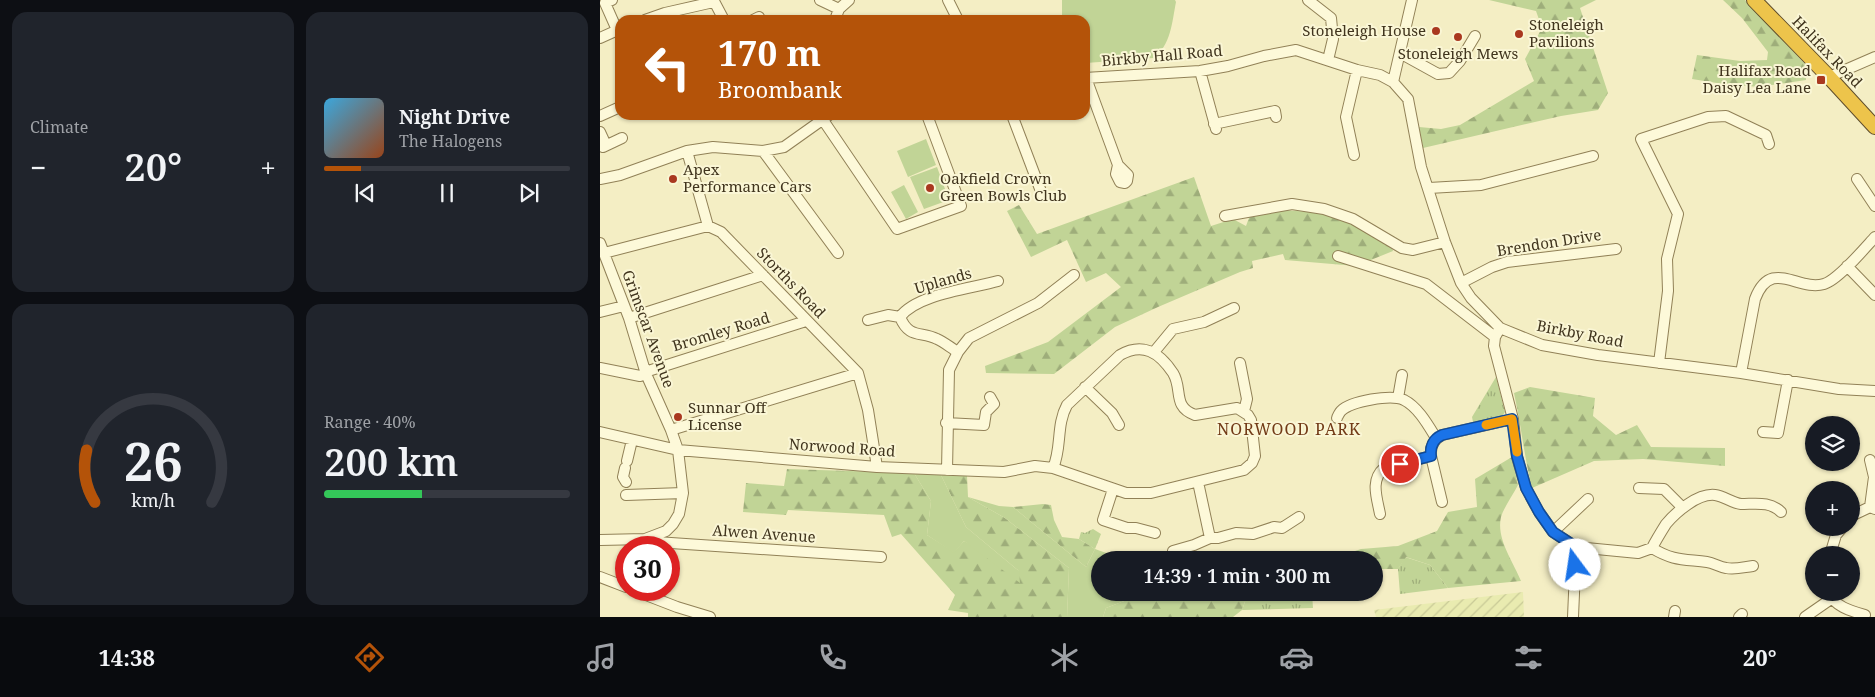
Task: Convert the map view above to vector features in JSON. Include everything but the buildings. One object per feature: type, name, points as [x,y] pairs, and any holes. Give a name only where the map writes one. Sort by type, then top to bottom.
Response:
[{"type":"highway","name":"Halifax Road","points":[[1754,0],[1875,127]]},
{"type":"street","points":[[612,0],[605,3],[615,23]]},
{"type":"street","points":[[820,0],[839,9]]},
{"type":"street","points":[[837,15],[839,9],[849,0]]},
{"type":"street","points":[[948,0],[956,15]]},
{"type":"street","points":[[1308,0],[1332,18],[1334,39],[1328,60]]},
{"type":"street","points":[[1393,82],[1412,0]]},
{"type":"street","points":[[659,15],[710,2],[715,2],[722,15]]},
{"type":"street","points":[[600,38],[615,30]]},
{"type":"street","points":[[1400,53],[1438,74],[1449,73],[1460,61],[1475,36]]},
{"type":"street","name":"Birkby Hall Road","points":[[1090,78],[1200,71],[1296,50],[1357,70],[1380,75],[1393,82],[1408,99]]},
{"type":"street","points":[[1829,77],[1875,57]]},
{"type":"street","points":[[1354,155],[1346,117],[1357,70]]},
{"type":"street","points":[[1200,71],[1215,126],[1275,111]]},
{"type":"street","points":[[1090,89],[1118,165]]},
{"type":"street","name":"Birkby Road","points":[[1408,99],[1421,167],[1445,242],[1461,284],[1471,298],[1500,328],[1542,345],[1598,355],[1741,373],[1839,388],[1875,391]]},
{"type":"street","points":[[600,116],[615,109]]},
{"type":"street","points":[[1659,362],[1668,292],[1667,259],[1678,214],[1637,136],[1708,117],[1726,116],[1766,135],[1769,144]]},
{"type":"street","points":[[600,178],[620,175],[686,151],[713,147],[763,151],[784,147],[823,120]]},
{"type":"street","points":[[827,120],[897,229],[961,206],[929,120]]},
{"type":"street","points":[[1014,120],[1042,194]]},
{"type":"street","points":[[600,132],[604,146],[622,138]]},
{"type":"street","points":[[601,247],[708,226],[686,151]]},
{"type":"street","points":[[763,151],[838,253]]},
{"type":"street","points":[[1429,188],[1481,185],[1593,156]]},
{"type":"street","points":[[1857,179],[1875,206]]},
{"type":"street","points":[[1225,216],[1292,204],[1324,209],[1353,219],[1402,248],[1413,250],[1445,242]]},
{"type":"street","name":"Storths Road","points":[[708,226],[721,232],[858,373],[868,410],[877,467]]},
{"type":"street","points":[[1741,373],[1754,299],[1758,289],[1764,283],[1780,277],[1814,285],[1826,284],[1847,266],[1875,237]]},
{"type":"street","name":"Grimscar Avenue","points":[[601,247],[629,318],[645,373],[678,450],[683,493],[679,514],[666,531],[653,536]]},
{"type":"street","name":"Brendon Drive","points":[[1461,284],[1492,267],[1507,262],[1616,249]]},
{"type":"street","points":[[1338,256],[1426,284],[1495,337]]},
{"type":"street","points":[[1847,266],[1875,295]]},
{"type":"street","points":[[629,318],[763,275]]},
{"type":"street","points":[[946,470],[949,370],[958,352],[969,338],[1038,303],[1074,275]]},
{"type":"street","name":"Uplands","points":[[900,317],[906,309],[935,296],[998,281]]},
{"type":"street","points":[[600,312],[624,306]]},
{"type":"street","points":[[1154,352],[1173,329],[1204,322],[1234,308]]},
{"type":"street","points":[[868,320],[888,315],[900,317],[904,326],[918,335],[935,338],[958,352]]},
{"type":"street","name":"Bromley Road","points":[[645,373],[806,321]]},
{"type":"street","points":[[1500,328],[1495,337],[1496,354],[1512,419],[1517,456],[1526,488],[1553,532],[1576,547],[1638,553],[1652,548],[1667,523],[1683,508],[1702,497],[1715,495],[1738,504],[1756,503],[1775,506],[1781,512]]},
{"type":"street","points":[[1053,468],[1057,459],[1062,414],[1067,405],[1120,354],[1130,349],[1144,348],[1154,352],[1174,374],[1180,403],[1183,408],[1195,415],[1230,408],[1244,411],[1247,399],[1240,363]]},
{"type":"street","points":[[600,368],[640,376],[645,373]]},
{"type":"street","points":[[671,430],[858,373]]},
{"type":"street","points":[[1398,398],[1402,375]]},
{"type":"street","points":[[1763,432],[1778,433],[1788,380]]},
{"type":"street","points":[[1085,387],[1112,414],[1119,425]]},
{"type":"street","points":[[946,423],[984,425],[986,412],[994,404],[990,397]]},
{"type":"street","points":[[1337,418],[1340,411],[1358,403],[1373,399],[1398,398],[1405,400],[1418,412],[1436,438]]},
{"type":"street","name":"Norwood Road","points":[[600,432],[678,450],[877,467],[1004,472],[1036,466],[1053,468],[1126,493],[1151,493],[1244,470],[1252,463],[1256,456],[1252,426],[1251,420],[1244,411]]},
{"type":"street","points":[[1442,502],[1431,456],[1432,443],[1436,438],[1512,419]]},
{"type":"street","points":[[623,474],[632,440]]},
{"type":"street","points":[[1380,514],[1374,485],[1379,472],[1384,468],[1431,456]]},
{"type":"street","points":[[1860,513],[1872,508],[1874,477],[1870,460]]},
{"type":"street","points":[[1198,482],[1210,538]]},
{"type":"street","points":[[1639,488],[1664,489],[1683,508]]},
{"type":"street","points":[[1113,489],[1099,523],[1136,528],[1155,533]]},
{"type":"street","points":[[626,495],[637,499],[683,493]]},
{"type":"street","points":[[1553,532],[1588,499]]},
{"type":"street","points":[[1173,551],[1210,538],[1218,538],[1236,533],[1253,534],[1274,527],[1282,528],[1299,517]]},
{"type":"street","name":"Grimscar Avenue","points":[[600,540],[615,540]]},
{"type":"street","name":"Alwen Avenue","points":[[680,543],[881,556]]},
{"type":"street","points":[[1572,617],[1576,547]]},
{"type":"street","points":[[1652,548],[1665,556],[1686,561],[1710,562],[1726,568],[1736,569],[1753,566]]},
{"type":"street","points":[[600,577],[615,583]]},
{"type":"street","points":[[661,601],[710,617]]},
{"type":"street","points":[[1805,617],[1824,601]]},
{"type":"street","points":[[1836,601],[1846,610],[1865,615]]},
{"type":"green space","points":[[1062,0],[1175,0],[1176,2],[1167,40],[1164,47],[1153,58],[1090,63],[1090,15],[1062,15]]},
{"type":"green space","points":[[1489,0],[1596,0],[1580,8],[1608,93],[1598,110],[1561,116],[1423,148],[1419,127],[1441,129],[1460,125],[1534,81],[1525,59],[1542,28],[1536,11]]},
{"type":"green space","points":[[1723,0],[1745,0],[1805,64],[1806,80],[1759,87],[1692,79],[1697,55],[1740,61],[1767,60],[1768,52],[1742,18]]},
{"type":"green space","points":[[926,139],[936,165],[908,177],[897,151]]},
{"type":"green space","name":"Oakfield Crown Green Bowls Club","points":[[937,167],[949,200],[924,209],[910,177]]},
{"type":"green space","points":[[1194,177],[1211,226],[1233,219],[1246,226],[1250,215],[1282,210],[1325,213],[1354,222],[1391,244],[1393,251],[1356,266],[1285,260],[1283,254],[1252,261],[1253,268],[1115,327],[1054,374],[986,373],[985,366],[1048,342],[1121,287],[1106,273],[1086,282],[1067,240],[1031,257],[1007,211],[1019,205],[1037,234]]},
{"type":"green space","points":[[904,185],[918,212],[906,219],[891,192]]},
{"type":"green space","points":[[1496,377],[1505,412],[1501,418],[1473,422],[1472,417]]},
{"type":"green space","points":[[1530,387],[1595,398],[1593,416],[1616,435],[1637,425],[1651,447],[1725,448],[1725,466],[1643,459],[1594,461],[1532,488],[1514,393]]},
{"type":"green space","points":[[1512,457],[1518,485],[1502,513],[1500,525],[1506,550],[1521,581],[1448,588],[1430,565],[1406,557],[1398,569],[1383,569],[1383,551],[1355,551],[1398,546],[1437,531],[1448,512],[1477,507],[1475,479]]},
{"type":"green space","points":[[787,469],[914,473],[931,501],[927,535],[954,552],[964,541],[1019,571],[966,527],[941,475],[967,476],[968,497],[1005,518],[1069,568],[1067,617],[968,617],[968,613],[948,610],[955,595],[901,534],[892,537],[884,515],[788,510],[786,515],[743,512],[746,483],[784,486]]},
{"type":"green space","points":[[914,473],[941,475],[966,527],[1019,571],[1020,583],[964,541],[954,553],[927,535],[931,501]]},
{"type":"green space","points":[[968,497],[999,506],[1013,507],[1086,567],[1091,557],[1091,601],[1124,601],[1106,608],[1103,617],[1067,617],[1069,568],[1005,518]]},
{"type":"green space","points":[[1051,505],[1054,520],[1062,537],[1079,539],[1095,549],[1091,551],[1091,557],[1086,567],[1013,507]]},
{"type":"green space","points":[[1093,529],[1101,534],[1095,549],[1079,539],[1081,532],[1085,533]]},
{"type":"green space","points":[[1405,557],[1430,565],[1448,588],[1400,594],[1398,569]]},
{"type":"green space","points":[[1523,592],[1524,617],[1376,617],[1374,610]]},
{"type":"green space","points":[[1124,601],[1245,601],[1242,610],[1233,617],[1103,617],[1106,608]]},
{"type":"green space","points":[[1245,601],[1313,601],[1313,608],[1242,610]]},
{"type":"slow traffic","points":[[1486,425],[1512,419],[1517,452]]},
{"type":"place","name":"Stoneleigh House","points":[[1436,31]]},
{"type":"place","name":"Stoneleigh Pavilions","points":[[1519,34]]},
{"type":"place","name":"Stoneleigh Mews","points":[[1458,37]]},
{"type":"place","name":"Halifax Road Daisy Lea Lane","points":[[1821,80]]},
{"type":"place","name":"Apex Performance Cars","points":[[673,179]]},
{"type":"place","name":"Oakfield Crown Green Bowls Club","points":[[930,188]]},
{"type":"place","name":"Sunnar Off License","points":[[678,417]]},
{"type":"district","name":"NORWOOD PARK","points":[[1289,429]]},
{"type":"route","points":[[1400,464],[1431,456],[1432,443],[1442,435],[1512,419],[1517,456],[1526,488],[1553,532],[1576,547],[1575,565]]}]
